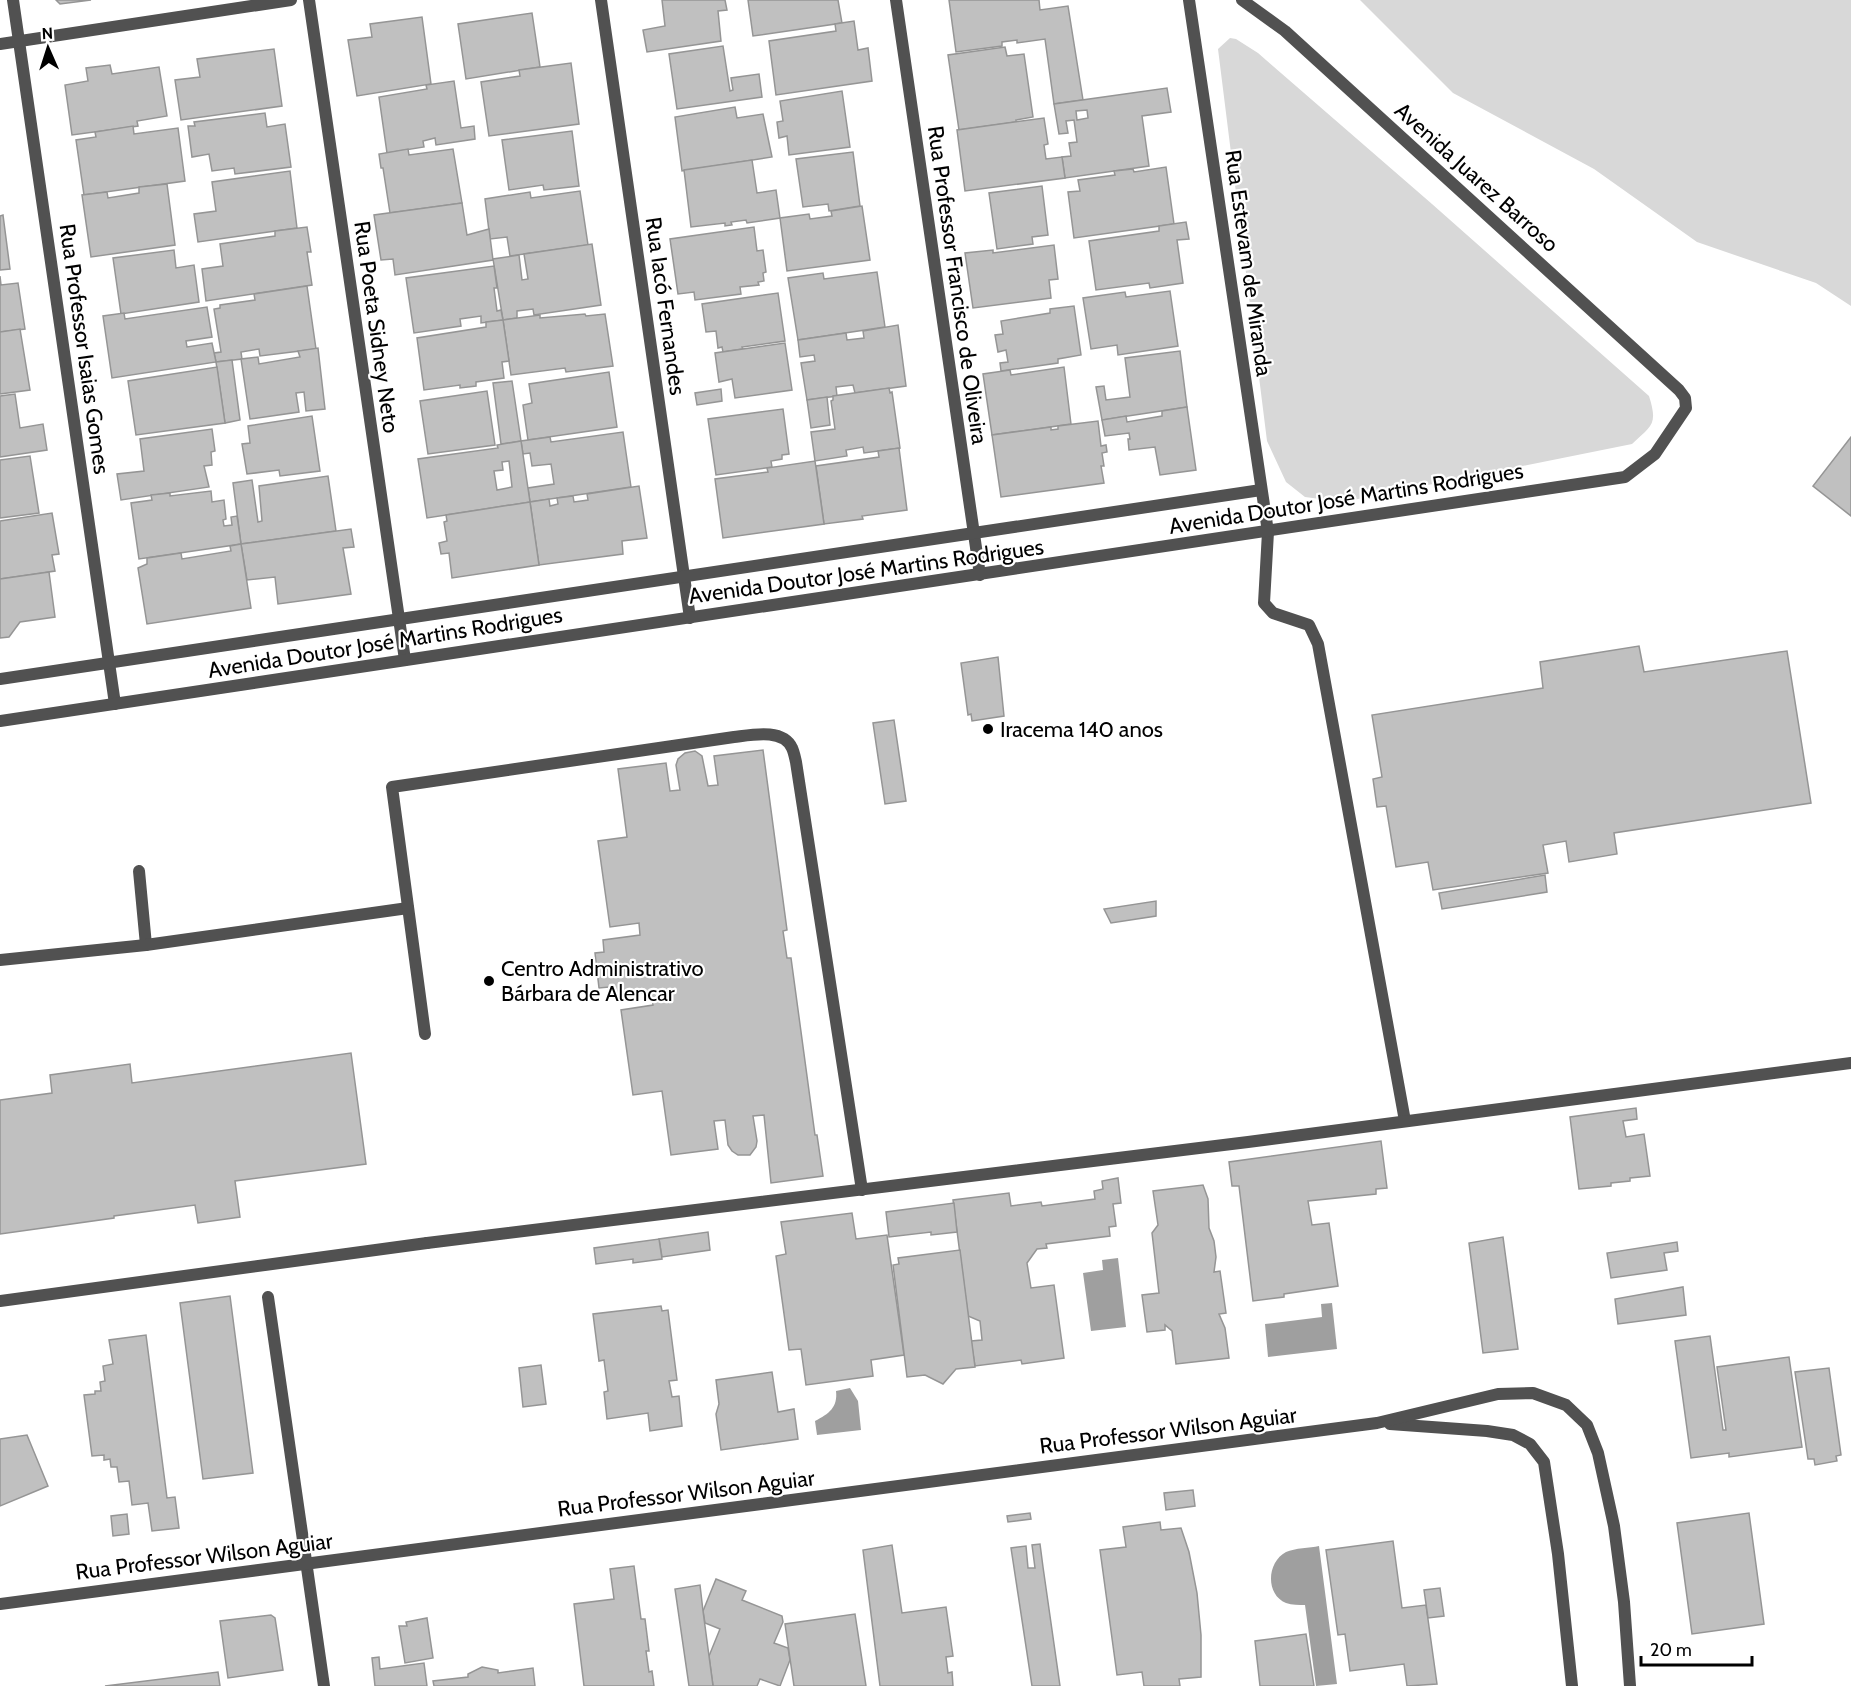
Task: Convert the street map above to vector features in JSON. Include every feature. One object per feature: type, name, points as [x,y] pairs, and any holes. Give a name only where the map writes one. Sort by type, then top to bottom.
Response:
[{"type":"street","name":"Rua Professor Isaias Gomes","points":[[13,0],[115,704]]},
{"type":"street","points":[[0,44],[291,0]]},
{"type":"street","name":"Rua Poeta Sidney Neto","points":[[309,0],[405,660]]},
{"type":"street","name":"Rua Iacó Fernandes","points":[[601,0],[690,618]]},
{"type":"street","name":"Rua Professor Francisco de Oliveira","points":[[896,0],[980,575]]},
{"type":"street","name":"Rua Estevam de Miranda","points":[[1189,0],[1268,532],[1264,603],[1273,614],[1309,624],[1318,644],[1405,1121]]},
{"type":"street","name":"Avenida Juarez Barroso","points":[[1242,0],[1285,31],[1679,390]]},
{"type":"street","name":"Avenida Doutor José Martins Rodrigues","points":[[0,721],[1625,477],[1655,454],[1686,408],[1685,398],[1679,390]]},
{"type":"street","name":"Avenida Doutor José Martins Rodrigues","points":[[0,679],[1261,490]]},
{"type":"street","points":[[425,1034],[392,788],[756,734],[773,735],[792,746],[796,762],[862,1190]]},
{"type":"street","points":[[139,871],[146,945]]},
{"type":"street","points":[[0,960],[146,945],[408,908]]},
{"type":"street","points":[[0,1300],[427,1243],[862,1190],[1851,1063]]},
{"type":"street","points":[[268,1297],[324,1686]]},
{"type":"street","points":[[1377,1423],[1498,1394],[1533,1393],[1566,1406],[1587,1425],[1598,1453],[1614,1526],[1624,1602],[1630,1686]]},
{"type":"street","points":[[1377,1423],[1513,1435],[1530,1444],[1544,1462],[1558,1554],[1572,1686]]},
{"type":"street","name":"Rua Professor Wilson Aguiar","points":[[0,1604],[1377,1423]]},
{"type":"shaded area","points":[[1360,0],[1851,0],[1851,306],[1816,283],[1697,242],[1594,169],[1453,93]]},
{"type":"shaded area","points":[[1230,38],[1236,39],[1258,53],[1649,396],[1653,419],[1649,428],[1632,444],[1343,502],[1305,497],[1286,482],[1267,441],[1218,49]]},
{"type":"shaded area","points":[[1118,1258],[1126,1327],[1091,1331],[1083,1273],[1103,1270],[1102,1260]]},
{"type":"shaded area","points":[[1332,1303],[1337,1349],[1268,1357],[1265,1324],[1322,1317],[1321,1304]]},
{"type":"shaded area","points":[[850,1388],[858,1401],[861,1430],[817,1435],[815,1421],[832,1409],[836,1401],[836,1391]]},
{"type":"shaded area","points":[[1319,1546],[1337,1684],[1316,1686],[1305,1605],[1288,1604],[1279,1599],[1274,1593],[1271,1578],[1275,1563],[1286,1552]]},
{"type":"building","points":[[56,0],[91,0],[60,4]]},
{"type":"building","points":[[662,0],[725,0],[727,10],[718,11],[721,41],[647,52],[643,30],[665,26]]},
{"type":"building","points":[[748,0],[838,0],[842,23],[753,36]]},
{"type":"building","points":[[949,0],[1039,0],[1040,10],[1068,6],[1083,100],[1054,104],[1045,39],[1017,43],[1017,40],[1002,42],[1002,46],[956,52]]},
{"type":"building","points":[[532,13],[540,67],[466,79],[458,24]]},
{"type":"building","points":[[422,17],[431,84],[357,96],[348,40],[372,37],[370,24]]},
{"type":"building","points":[[854,21],[858,50],[868,48],[872,81],[776,95],[769,41],[836,31],[835,24]]},
{"type":"building","points":[[723,46],[730,91],[733,90],[731,78],[759,74],[762,97],[677,109],[669,54]]},
{"type":"building","points":[[1005,47],[1007,56],[1024,54],[1033,117],[1016,120],[1016,122],[959,130],[948,55]]},
{"type":"building","points":[[274,49],[282,106],[181,120],[175,80],[200,77],[197,59]]},
{"type":"building","points":[[571,63],[579,124],[489,136],[481,82],[520,76],[519,70]]},
{"type":"building","points":[[110,65],[112,74],[159,67],[167,116],[137,121],[138,126],[72,135],[65,85],[88,81],[86,68]]},
{"type":"building","points":[[454,81],[461,128],[474,126],[475,139],[436,145],[435,138],[423,141],[424,147],[387,153],[379,97],[427,89],[426,85]]},
{"type":"building","points":[[1167,88],[1171,112],[1142,116],[1149,166],[1065,178],[1062,157],[1071,156],[1069,143],[1077,142],[1074,120],[1066,121],[1068,133],[1059,134],[1054,104]],"holes":[[[1087,110],[1088,118],[1077,120],[1076,111]]]},
{"type":"building","points":[[842,91],[850,147],[789,155],[787,136],[779,138],[777,122],[783,121],[780,101]]},
{"type":"building","points":[[735,107],[737,118],[763,114],[772,157],[682,171],[675,117]]},
{"type":"building","points":[[265,113],[267,127],[285,124],[291,167],[235,174],[234,168],[212,171],[209,154],[192,157],[188,126],[195,126],[194,122]]},
{"type":"building","points":[[1044,118],[1048,144],[1044,145],[1046,159],[1062,157],[1065,178],[965,191],[957,130]]},
{"type":"building","points":[[133,126],[134,134],[178,128],[185,181],[84,195],[76,140],[96,137],[95,132]]},
{"type":"building","points":[[572,131],[579,186],[544,190],[543,185],[509,190],[502,140]]},
{"type":"building","points":[[408,149],[409,155],[453,149],[462,203],[390,213],[379,154]]},
{"type":"building","points":[[853,152],[860,206],[829,211],[828,204],[803,207],[796,159]]},
{"type":"building","points":[[752,160],[757,193],[776,190],[780,218],[747,223],[746,220],[731,222],[732,225],[725,226],[725,223],[691,227],[684,170]]},
{"type":"building","points":[[1166,167],[1174,224],[1074,238],[1068,192],[1080,191],[1078,180],[1115,175],[1114,171],[1133,169],[1134,172]]},
{"type":"building","points":[[290,171],[297,228],[198,242],[194,214],[216,211],[212,182]]},
{"type":"building","points":[[167,184],[175,245],[91,257],[82,195],[107,192],[108,198],[139,193],[139,187]]},
{"type":"building","points":[[1042,186],[1048,235],[1032,237],[1033,244],[997,249],[989,193]]},
{"type":"building","points":[[580,191],[588,245],[510,256],[507,237],[490,239],[485,199],[530,192],[531,198]]},
{"type":"building","points":[[462,203],[467,235],[489,229],[493,260],[395,275],[393,259],[381,260],[374,215]]},
{"type":"building","points":[[862,206],[870,260],[787,271],[780,218],[809,214],[810,219],[832,216],[831,211]]},
{"type":"building","points":[[3,215],[10,269],[0,270],[0,216]]},
{"type":"building","points":[[1186,222],[1189,239],[1177,240],[1183,283],[1150,288],[1149,283],[1096,290],[1089,241],[1159,231],[1159,226]]},
{"type":"building","points":[[307,227],[311,252],[307,252],[312,285],[206,301],[202,269],[223,266],[220,244],[275,236],[275,231]]},
{"type":"building","points":[[754,227],[757,251],[763,250],[766,272],[763,273],[764,281],[758,282],[759,285],[740,287],[741,294],[695,300],[694,292],[678,294],[670,239]]},
{"type":"building","points":[[592,244],[601,305],[534,315],[533,309],[517,311],[517,318],[503,320],[493,259],[519,255],[522,280],[528,279],[524,254]]},
{"type":"building","points":[[1054,245],[1058,279],[1049,280],[1051,298],[973,308],[965,253],[993,250],[993,253]]},
{"type":"building","points":[[174,250],[176,268],[194,265],[199,302],[121,314],[113,258]]},
{"type":"building","points":[[494,266],[497,311],[501,310],[503,320],[481,323],[481,316],[460,319],[461,326],[414,333],[406,278]]},
{"type":"building","points":[[877,272],[885,327],[798,340],[788,278],[823,273],[824,279]]},
{"type":"building","points":[[0,276],[1,285],[18,283],[25,329],[0,332]]},
{"type":"building","points":[[307,286],[316,349],[260,356],[259,349],[241,352],[242,359],[216,362],[214,353],[221,352],[214,309],[220,308],[220,305],[255,300],[254,294]]},
{"type":"building","points":[[1170,291],[1178,346],[1118,355],[1117,345],[1091,349],[1083,298],[1125,292],[1126,297]]},
{"type":"building","points":[[778,293],[785,341],[723,352],[722,347],[718,348],[716,331],[706,332],[702,304]]},
{"type":"building","points":[[1074,306],[1081,355],[1058,359],[1058,363],[1001,371],[1000,363],[1008,362],[1006,350],[998,352],[995,335],[1003,334],[1001,321],[1050,313],[1050,309]]},
{"type":"building","points":[[207,307],[212,337],[186,341],[187,347],[212,343],[216,362],[112,378],[103,316],[124,313],[125,319]]},
{"type":"building","points":[[585,314],[586,316],[605,314],[613,366],[566,372],[565,368],[511,375],[503,320],[540,315],[540,318]]},
{"type":"building","points":[[503,320],[509,361],[502,362],[504,378],[476,382],[476,386],[460,388],[460,385],[424,390],[417,338],[486,327],[486,322]]},
{"type":"building","points":[[898,325],[906,386],[855,393],[853,385],[836,387],[837,396],[807,400],[801,363],[815,361],[814,355],[800,357],[798,340],[846,333],[847,340],[864,338],[863,331]]},
{"type":"building","points":[[20,329],[30,390],[0,394],[0,332]]},
{"type":"building","points":[[785,343],[792,390],[735,398],[732,379],[719,382],[715,353]]},
{"type":"building","points":[[318,348],[325,409],[306,411],[304,392],[296,393],[299,412],[250,419],[241,359],[258,357],[259,364],[300,357],[298,351]]},
{"type":"building","points":[[1180,351],[1187,407],[1102,420],[1096,387],[1104,386],[1106,400],[1130,397],[1125,358]]},
{"type":"building","points":[[232,360],[240,420],[225,423],[216,362]]},
{"type":"building","points":[[217,367],[225,423],[136,435],[128,381]]},
{"type":"building","points":[[1064,367],[1071,424],[992,435],[983,374],[1010,370],[1011,375]]},
{"type":"building","points":[[609,372],[617,427],[528,440],[523,405],[532,403],[529,384]]},
{"type":"building","points":[[512,381],[521,441],[501,444],[493,383]]},
{"type":"building","points":[[889,388],[890,393],[892,392],[900,448],[864,453],[863,447],[846,450],[847,456],[815,461],[811,432],[835,429],[831,401],[833,396]]},
{"type":"building","points":[[721,389],[722,401],[697,405],[695,393]]},
{"type":"building","points":[[487,391],[495,445],[428,454],[420,401]]},
{"type":"building","points":[[15,394],[20,428],[43,424],[47,450],[0,457],[0,396]]},
{"type":"building","points":[[827,397],[830,425],[811,428],[807,400]]},
{"type":"building","points":[[1187,407],[1196,470],[1160,475],[1155,447],[1129,450],[1129,433],[1105,436],[1102,420],[1126,416],[1127,422],[1162,416],[1162,411]]},
{"type":"building","points":[[783,409],[789,454],[782,455],[782,459],[771,461],[772,467],[716,475],[708,419]]},
{"type":"building","points":[[312,416],[320,471],[280,476],[279,470],[247,474],[242,444],[250,443],[248,426]]},
{"type":"building","points":[[1098,421],[1101,446],[1106,445],[1107,452],[1102,453],[1104,466],[1101,466],[1104,483],[1001,497],[992,435],[1051,427],[1051,430],[1058,429],[1058,426]]},
{"type":"building","points":[[212,429],[215,451],[211,452],[212,465],[204,466],[209,487],[121,500],[117,474],[144,471],[140,439]]},
{"type":"building","points":[[623,432],[631,487],[530,502],[528,488],[554,484],[551,464],[532,466],[530,453],[523,454],[521,441],[550,437],[551,442]]},
{"type":"building","points":[[1851,437],[1851,516],[1813,486]]},
{"type":"building","points":[[521,441],[530,502],[427,518],[418,459],[498,448],[497,445]],"holes":[[[509,461],[512,487],[497,490],[494,471],[503,470],[502,462]]]},
{"type":"building","points":[[899,448],[907,510],[824,524],[816,466],[879,457],[878,451]]},
{"type":"building","points":[[30,456],[39,513],[0,518],[0,460]]},
{"type":"building","points":[[815,461],[824,524],[723,538],[715,479],[768,472],[767,468]]},
{"type":"building","points":[[328,476],[336,531],[241,544],[233,483],[252,480],[258,522],[262,521],[259,486]]},
{"type":"building","points":[[639,486],[647,538],[622,541],[623,554],[539,565],[530,502],[549,499],[550,506],[558,504],[557,498],[573,496],[574,502],[588,500],[587,494]]},
{"type":"building","points":[[211,491],[212,502],[224,500],[226,519],[223,520],[224,526],[232,525],[231,517],[237,516],[241,544],[139,559],[131,503],[152,500],[151,495],[170,493],[170,496]]},
{"type":"building","points":[[530,502],[539,565],[452,578],[449,553],[441,554],[439,543],[447,541],[444,522],[447,521],[446,515]]},
{"type":"building","points":[[52,513],[59,554],[52,555],[55,571],[0,579],[0,521]]},
{"type":"building","points":[[351,529],[354,547],[343,548],[351,594],[278,604],[275,577],[247,580],[241,544]]},
{"type":"building","points":[[241,544],[251,608],[147,624],[138,568],[147,564],[147,558],[181,553],[182,559],[231,551],[230,546]]},
{"type":"building","points":[[49,572],[55,617],[20,622],[9,637],[0,638],[0,579]]},
{"type":"building","points":[[1639,646],[1644,672],[1787,651],[1811,803],[1614,833],[1617,854],[1569,862],[1566,841],[1543,845],[1548,873],[1433,890],[1428,862],[1396,867],[1386,806],[1377,807],[1373,779],[1382,777],[1372,715],[1543,688],[1540,662]]},
{"type":"building","points":[[998,657],[1004,716],[972,721],[971,714],[968,715],[961,663]]},
{"type":"building","points":[[894,720],[906,801],[885,804],[873,723]]},
{"type":"building","points":[[763,750],[787,930],[783,931],[787,958],[791,958],[815,1135],[817,1135],[823,1176],[771,1183],[764,1115],[753,1116],[757,1141],[750,1155],[738,1155],[732,1151],[728,1145],[725,1120],[714,1121],[718,1149],[671,1155],[662,1091],[633,1095],[621,1010],[653,1005],[651,992],[610,997],[609,987],[599,988],[595,953],[604,952],[603,940],[640,935],[639,923],[610,927],[598,841],[627,837],[618,769],[666,763],[670,791],[680,790],[676,765],[678,759],[685,753],[695,751],[702,756],[708,786],[718,785],[714,756]]},
{"type":"building","points":[[1545,875],[1547,892],[1442,909],[1439,893]]},
{"type":"building","points":[[1156,901],[1156,916],[1111,923],[1104,909]]},
{"type":"building","points":[[351,1053],[366,1164],[235,1181],[240,1217],[198,1223],[195,1205],[0,1234],[0,1100],[52,1093],[50,1075],[130,1064],[132,1083]]},
{"type":"building","points":[[1636,1108],[1637,1119],[1623,1121],[1626,1137],[1644,1134],[1650,1176],[1630,1178],[1630,1181],[1611,1183],[1611,1186],[1579,1189],[1570,1117]]},
{"type":"building","points":[[1381,1141],[1387,1188],[1376,1189],[1376,1194],[1308,1201],[1312,1225],[1329,1223],[1338,1286],[1253,1301],[1239,1186],[1232,1186],[1229,1162]]},
{"type":"building","points":[[1118,1178],[1121,1203],[1113,1204],[1116,1226],[1109,1227],[1110,1236],[1046,1244],[1047,1248],[1037,1249],[1027,1263],[1031,1288],[1054,1285],[1064,1358],[1022,1364],[1021,1360],[975,1366],[971,1341],[982,1340],[980,1321],[968,1316],[953,1200],[1009,1193],[1011,1206],[1041,1202],[1042,1206],[1095,1199],[1094,1191],[1103,1189],[1102,1181]]},
{"type":"building","points":[[1203,1185],[1208,1199],[1209,1228],[1214,1241],[1216,1257],[1214,1272],[1220,1271],[1226,1313],[1219,1314],[1225,1328],[1229,1358],[1176,1364],[1172,1331],[1165,1325],[1165,1330],[1147,1332],[1142,1295],[1159,1293],[1152,1233],[1158,1225],[1153,1191]]},
{"type":"building","points":[[954,1203],[957,1232],[931,1235],[931,1232],[889,1237],[886,1212]]},
{"type":"building","points":[[852,1213],[856,1239],[887,1235],[904,1355],[871,1360],[873,1376],[806,1385],[801,1349],[789,1350],[776,1256],[786,1254],[781,1222]]},
{"type":"building","points":[[708,1232],[710,1250],[662,1257],[659,1239]]},
{"type":"building","points":[[1503,1237],[1518,1349],[1483,1353],[1469,1243]]},
{"type":"building","points":[[659,1239],[662,1259],[633,1263],[633,1259],[596,1264],[594,1248]]},
{"type":"building","points":[[1677,1242],[1678,1251],[1664,1253],[1667,1270],[1611,1278],[1607,1253]]},
{"type":"building","points":[[960,1250],[975,1367],[956,1369],[943,1384],[925,1375],[907,1377],[893,1265],[899,1264],[898,1258]]},
{"type":"building","points":[[1683,1287],[1686,1315],[1618,1324],[1615,1299]]},
{"type":"building","points":[[230,1296],[253,1473],[203,1479],[180,1303]]},
{"type":"building","points":[[661,1306],[662,1311],[668,1310],[677,1380],[669,1381],[672,1397],[679,1396],[682,1426],[650,1431],[648,1413],[607,1419],[604,1392],[608,1391],[604,1360],[599,1361],[593,1314]]},
{"type":"building","points":[[146,1335],[167,1498],[175,1497],[179,1528],[152,1531],[148,1503],[132,1505],[129,1481],[119,1482],[117,1467],[111,1467],[110,1459],[104,1460],[104,1455],[92,1456],[84,1395],[101,1391],[100,1382],[105,1381],[103,1366],[113,1364],[109,1340]]},
{"type":"building","points":[[1710,1336],[1723,1430],[1726,1430],[1717,1367],[1789,1357],[1802,1447],[1729,1457],[1729,1453],[1691,1458],[1675,1341]]},
{"type":"building","points":[[541,1365],[546,1404],[523,1407],[519,1368]]},
{"type":"building","points":[[1829,1368],[1841,1455],[1836,1456],[1837,1461],[1815,1465],[1814,1459],[1808,1459],[1795,1372]]},
{"type":"building","points":[[772,1372],[778,1412],[794,1409],[798,1439],[721,1450],[716,1414],[719,1404],[716,1380]]},
{"type":"building","points":[[27,1435],[48,1486],[0,1506],[0,1439]]},
{"type":"building","points":[[1193,1490],[1195,1506],[1166,1510],[1164,1493]]},
{"type":"building","points":[[1030,1513],[1031,1519],[1008,1522],[1007,1516]]},
{"type":"building","points":[[1749,1513],[1764,1624],[1692,1634],[1677,1523]]},
{"type":"building","points":[[127,1514],[129,1534],[113,1536],[111,1516]]},
{"type":"building","points":[[1160,1522],[1161,1530],[1181,1528],[1189,1552],[1197,1593],[1201,1635],[1201,1677],[1179,1679],[1180,1686],[1144,1686],[1142,1672],[1117,1675],[1100,1550],[1126,1547],[1123,1527]]},
{"type":"building","points":[[1393,1541],[1402,1608],[1426,1605],[1437,1684],[1407,1686],[1404,1664],[1350,1671],[1345,1634],[1338,1635],[1326,1550]]},
{"type":"building","points":[[1040,1544],[1060,1686],[1032,1686],[1011,1548],[1026,1546],[1028,1568],[1035,1568],[1032,1545]]},
{"type":"building","points":[[892,1545],[902,1613],[946,1607],[953,1656],[946,1657],[948,1673],[952,1672],[953,1686],[880,1686],[863,1550]]},
{"type":"building","points":[[634,1566],[641,1619],[645,1619],[649,1672],[652,1671],[654,1686],[584,1686],[574,1604],[614,1599],[610,1569]]},
{"type":"building","points":[[716,1579],[746,1591],[742,1600],[782,1616],[783,1622],[774,1643],[788,1648],[790,1660],[780,1686],[760,1679],[757,1686],[713,1686],[709,1656],[720,1629],[705,1623],[703,1611]]},
{"type":"building","points":[[700,1585],[713,1686],[689,1686],[675,1589]]},
{"type":"building","points":[[1440,1588],[1444,1616],[1428,1618],[1424,1590]]},
{"type":"building","points":[[855,1614],[866,1686],[794,1686],[785,1624]]},
{"type":"building","points":[[271,1615],[275,1618],[283,1670],[228,1678],[220,1621]]},
{"type":"building","points":[[427,1618],[433,1658],[405,1663],[399,1626],[407,1626],[406,1622]]},
{"type":"building","points":[[1306,1634],[1314,1686],[1260,1686],[1255,1641]]},
{"type":"building","points":[[379,1657],[380,1669],[424,1663],[427,1686],[375,1686],[372,1658]]},
{"type":"building","points":[[482,1667],[498,1670],[498,1673],[533,1668],[535,1686],[434,1686],[433,1681],[468,1677],[468,1674]]},
{"type":"building","points":[[218,1672],[220,1686],[105,1686]]},
{"type":"place","name":"Iracema 140 anos","points":[[988,729]]},
{"type":"place","name":"Centro Administrativo Bárbara de Alencar","points":[[489,981]]}]
